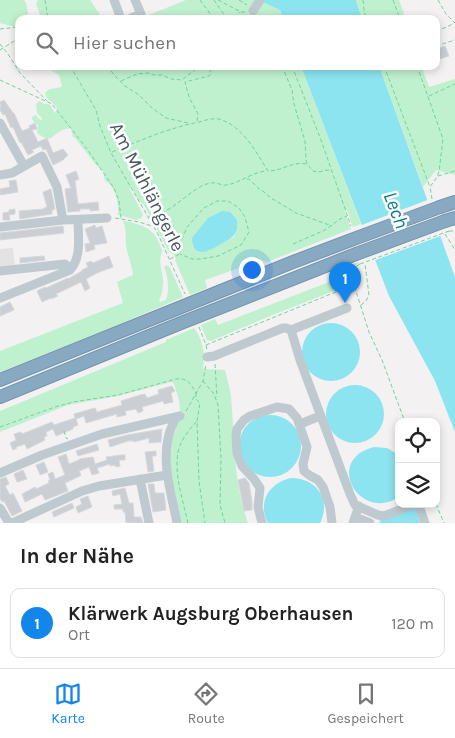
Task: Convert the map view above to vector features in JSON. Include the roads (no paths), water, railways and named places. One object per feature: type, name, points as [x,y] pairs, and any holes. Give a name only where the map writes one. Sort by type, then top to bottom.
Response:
[{"type":"highway","points":[[0,380],[351,240],[436,203],[455,202]]},
{"type":"highway","points":[[0,397],[190,319],[358,259],[450,223]]},
{"type":"street","points":[[114,0],[120,15]]},
{"type":"street","points":[[135,0],[141,14],[139,15]]},
{"type":"street","points":[[253,11],[260,1]]},
{"type":"street","points":[[0,122],[24,166]]},
{"type":"street","points":[[0,175],[12,173],[42,156],[57,187],[62,220]]},
{"type":"street","points":[[0,227],[62,220],[107,218]]},
{"type":"street","points":[[0,298],[70,270],[74,266],[77,256],[78,220]]},
{"type":"street","points":[[0,271],[65,264],[70,270]]},
{"type":"street","points":[[210,356],[283,328],[291,330],[347,308]]},
{"type":"street","points":[[291,330],[320,416],[355,504],[384,516],[416,504],[419,506],[425,523]]},
{"type":"street","points":[[262,523],[258,507],[260,488],[242,466],[236,446],[236,436],[237,429],[244,420],[250,416],[277,407],[289,410],[300,424],[307,447],[303,464],[304,471],[318,480],[323,487],[331,511],[332,523]]},
{"type":"street","points":[[0,473],[44,454],[100,434],[178,416],[168,439],[166,457],[167,475],[177,523]]},
{"type":"street","points":[[300,424],[320,416]]},
{"type":"street","points":[[0,508],[11,523],[82,491],[140,478],[167,475]]},
{"type":"street","points":[[140,478],[149,523]]},
{"type":"street","points":[[359,506],[354,520],[370,523]]},
{"type":"water","points":[[258,0],[356,0],[361,15],[282,15],[280,10]]},
{"type":"water","name":"Lech","points":[[303,70],[380,70],[455,277],[455,432],[435,381],[389,296]]},
{"type":"water","points":[[222,211],[230,212],[237,220],[235,233],[231,238],[212,249],[202,252],[198,251],[193,245],[192,238],[208,218]]},
{"type":"water","points":[[331,323],[342,325],[355,336],[360,352],[358,363],[347,376],[331,381],[320,379],[307,368],[302,352],[304,341],[315,328]]},
{"type":"water","points":[[349,385],[361,385],[376,393],[384,408],[384,420],[376,435],[361,443],[349,443],[334,435],[326,420],[326,408],[334,393]]},
{"type":"water","points":[[270,415],[287,420],[292,424],[296,429],[301,446],[296,463],[292,468],[287,472],[270,477],[253,472],[248,468],[244,463],[239,446],[244,429],[248,424],[253,420]]},
{"type":"water","points":[[374,447],[387,448],[395,453],[395,499],[385,503],[371,502],[361,496],[353,487],[349,475],[351,464],[359,454]]},
{"type":"water","points":[[291,478],[308,482],[314,486],[323,498],[324,506],[320,523],[268,523],[264,508],[267,494],[277,484]]},
{"type":"water","points":[[415,508],[420,523],[380,523],[379,521]]},
{"type":"place","name":"Klärwerk Augsburg Oberhausen","points":[[345,303]]}]
